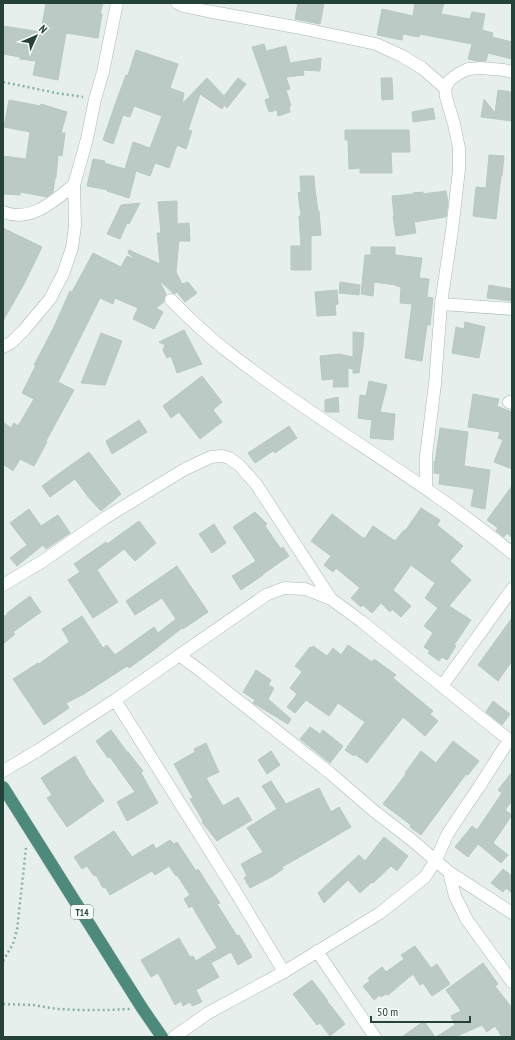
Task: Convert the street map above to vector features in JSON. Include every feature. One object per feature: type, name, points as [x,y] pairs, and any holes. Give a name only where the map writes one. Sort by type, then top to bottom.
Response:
[{"type":"highway","name":"T14","points":[[3,787],[142,1008],[162,1037]]},
{"type":"street","points":[[3,347],[12,342],[24,330],[50,299],[72,248],[75,226],[74,185],[103,72],[117,3]]},
{"type":"street","points":[[177,3],[201,10],[295,27],[376,44],[402,56],[422,68],[445,88]]},
{"type":"street","points":[[426,488],[426,456],[435,384],[441,304],[459,170],[458,142],[445,88],[450,80],[468,69],[481,68],[512,72]]},
{"type":"street","points":[[3,212],[17,215],[37,211],[47,206],[74,185]]},
{"type":"street","points":[[171,300],[207,334],[247,367],[330,426],[426,488],[512,553]]},
{"type":"street","points":[[441,304],[512,309]]},
{"type":"street","points":[[3,585],[43,561],[105,518],[185,469],[211,457],[222,456],[229,458],[239,465],[256,484],[331,599]]},
{"type":"street","points":[[3,771],[37,751],[115,700],[266,595],[284,588],[305,589],[331,599],[361,621],[510,741],[460,815],[436,860],[425,877],[380,913],[284,972],[208,1013],[174,1037]]},
{"type":"street","points":[[442,686],[512,589]]},
{"type":"street","points":[[179,655],[330,773],[449,872],[497,902],[512,914]]},
{"type":"street","points":[[115,700],[232,886],[284,972]]},
{"type":"street","points":[[449,872],[456,896],[467,920],[512,982]]},
{"type":"street","points":[[317,951],[375,1037]]},
{"type":"path","points":[[3,82],[95,99]]},
{"type":"path","points":[[3,961],[13,944],[17,930],[29,827]]},
{"type":"path","points":[[3,1004],[33,1005],[57,1009],[82,1010],[142,1008]]},
{"type":"building","points":[[46,3],[103,3],[100,14],[102,14],[98,38],[66,33],[58,80],[33,75],[36,61],[20,59],[20,57],[3,54],[3,26],[41,32]]},
{"type":"building","points":[[298,3],[324,3],[320,24],[295,19]]},
{"type":"building","points":[[415,3],[444,3],[441,14],[470,19],[472,12],[485,14],[482,30],[493,33],[492,37],[512,42],[512,59],[488,53],[486,61],[468,59],[472,44],[420,34],[419,37],[403,34],[402,40],[377,35],[382,9],[413,16]]},
{"type":"building","points":[[264,44],[266,51],[286,46],[290,63],[321,58],[320,71],[303,70],[304,75],[286,77],[290,89],[286,90],[291,106],[289,106],[290,112],[278,116],[277,110],[269,112],[265,100],[270,98],[252,47]]},
{"type":"building","points":[[136,50],[178,64],[170,88],[184,93],[182,104],[207,78],[224,96],[238,78],[246,84],[227,108],[224,105],[222,109],[200,94],[188,130],[192,131],[186,149],[177,145],[169,168],[155,163],[150,176],[136,171],[129,198],[107,191],[108,190],[87,186],[93,159],[105,161],[104,163],[125,169],[133,142],[150,148],[162,116],[134,106],[130,117],[123,115],[113,144],[103,140]]},
{"type":"building","points":[[381,78],[392,78],[393,99],[382,100]]},
{"type":"building","points":[[498,90],[512,92],[512,121],[481,117],[484,99],[495,113]]},
{"type":"building","points":[[9,100],[40,106],[41,104],[67,112],[61,133],[65,133],[62,156],[58,155],[53,192],[47,197],[20,192],[20,195],[3,194],[3,156],[26,159],[30,132],[4,127]]},
{"type":"building","points":[[433,108],[435,119],[413,122],[412,112]]},
{"type":"building","points":[[345,130],[409,130],[410,152],[391,152],[392,173],[360,173],[360,168],[349,169],[348,140],[345,140]]},
{"type":"building","points":[[489,155],[504,156],[496,219],[473,216],[476,187],[486,188]]},
{"type":"building","points":[[300,176],[314,176],[319,211],[321,235],[311,236],[311,270],[291,270],[291,246],[301,246],[299,216],[301,216],[298,193],[301,192]]},
{"type":"building","points":[[446,191],[448,202],[446,217],[414,222],[416,233],[396,236],[392,196]]},
{"type":"building","points":[[177,201],[177,224],[189,223],[190,241],[179,241],[176,272],[182,284],[188,282],[197,293],[185,302],[177,292],[174,294],[159,280],[166,294],[164,302],[156,308],[163,312],[154,329],[133,319],[138,308],[115,298],[113,304],[100,298],[58,382],[74,390],[34,466],[20,459],[13,471],[3,464],[3,422],[11,428],[14,423],[18,426],[34,399],[22,393],[70,291],[72,292],[93,253],[121,267],[127,256],[136,260],[128,253],[129,250],[160,264],[157,233],[161,233],[158,202]]},
{"type":"building","points":[[140,203],[129,224],[127,223],[120,239],[107,234],[121,205]]},
{"type":"building","points":[[3,228],[42,247],[25,282],[3,321]]},
{"type":"building","points":[[371,247],[395,247],[395,255],[422,258],[419,278],[429,279],[427,297],[433,298],[430,325],[427,325],[422,361],[405,358],[412,304],[400,303],[401,287],[374,282],[373,296],[361,294],[365,255],[371,255]]},
{"type":"building","points":[[340,282],[360,285],[359,295],[339,293]]},
{"type":"building","points":[[489,285],[512,289],[512,301],[487,298]]},
{"type":"building","points":[[337,290],[338,304],[335,305],[336,315],[317,316],[315,292]]},
{"type":"building","points":[[465,322],[485,327],[479,358],[452,353],[456,327],[464,329]]},
{"type":"building","points":[[184,330],[202,364],[177,373],[171,356],[167,358],[163,350],[165,345],[159,342]]},
{"type":"building","points":[[353,332],[364,333],[359,373],[353,373],[353,369],[348,368],[348,387],[333,387],[334,379],[322,380],[320,356],[339,354],[353,357]]},
{"type":"building","points":[[101,333],[122,341],[105,385],[81,383]]},
{"type":"building","points":[[202,376],[222,402],[213,410],[222,422],[200,439],[179,412],[171,418],[163,406]]},
{"type":"building","points":[[369,381],[387,385],[380,412],[395,414],[393,440],[370,438],[372,420],[358,418],[360,395],[366,396]]},
{"type":"building","points":[[473,394],[499,399],[497,406],[512,412],[512,469],[494,462],[503,440],[498,438],[500,432],[468,427]]},
{"type":"building","points":[[338,397],[339,412],[325,412],[325,400]]},
{"type":"building","points":[[139,420],[147,432],[112,454],[106,441]]},
{"type":"building","points":[[289,426],[297,438],[275,453],[273,451],[255,463],[248,453]]},
{"type":"building","points":[[440,428],[468,432],[464,466],[490,470],[485,509],[471,506],[474,489],[439,484],[440,474],[434,473],[434,461],[435,462]]},
{"type":"building","points":[[89,452],[121,494],[101,511],[75,479],[50,497],[42,486]]},
{"type":"building","points":[[512,486],[512,538],[507,533],[504,537],[496,531],[498,528],[487,520]]},
{"type":"building","points":[[421,508],[440,520],[437,525],[463,546],[450,561],[471,580],[449,606],[471,620],[454,645],[456,646],[447,660],[442,657],[439,661],[428,653],[430,651],[424,647],[433,633],[424,626],[438,608],[425,598],[435,583],[411,565],[393,590],[411,606],[401,617],[392,609],[390,612],[381,603],[372,613],[363,605],[361,607],[351,598],[360,588],[336,568],[333,572],[324,565],[331,556],[311,541],[332,514],[363,538],[365,538],[373,526],[395,541],[404,530],[405,531]]},
{"type":"building","points":[[29,509],[41,526],[58,515],[70,533],[46,549],[43,545],[17,566],[10,558],[27,545],[10,523]]},
{"type":"building","points":[[255,512],[267,524],[265,526],[281,549],[283,547],[289,556],[241,590],[232,576],[256,561],[233,527]]},
{"type":"building","points":[[139,521],[156,543],[135,561],[124,549],[97,570],[118,602],[93,618],[68,580],[80,572],[74,564],[106,542],[107,544]]},
{"type":"building","points":[[214,524],[226,543],[212,553],[199,534]]},
{"type":"building","points":[[177,566],[208,612],[183,629],[182,628],[129,668],[127,666],[84,694],[66,703],[69,708],[44,725],[13,679],[38,663],[39,664],[69,642],[62,629],[82,616],[103,648],[107,645],[115,655],[154,627],[158,633],[176,619],[162,598],[135,615],[126,601]]},
{"type":"building","points":[[30,596],[41,612],[13,632],[15,634],[3,644],[3,617]]},
{"type":"building","points":[[512,618],[512,661],[498,681],[478,665]]},
{"type":"building","points":[[348,645],[372,662],[374,659],[396,675],[393,678],[433,711],[430,714],[438,721],[425,736],[403,717],[367,763],[355,754],[354,756],[345,750],[365,722],[338,703],[329,716],[306,700],[295,713],[287,707],[297,694],[290,688],[302,672],[295,666],[310,647],[312,648],[313,646],[327,656],[333,648],[341,655]]},
{"type":"building","points":[[256,670],[271,680],[268,685],[274,688],[268,699],[291,719],[288,724],[253,703],[255,700],[243,692]]},
{"type":"building","points":[[493,701],[510,714],[502,725],[486,712]]},
{"type":"building","points":[[310,727],[320,734],[323,730],[343,746],[330,763],[300,739]]},
{"type":"building","points":[[111,730],[143,771],[141,773],[158,803],[127,821],[117,802],[135,792],[110,757],[108,758],[96,741]]},
{"type":"building","points":[[453,741],[479,761],[468,775],[466,774],[421,835],[410,827],[411,825],[383,804],[406,774],[405,773],[421,751],[436,763]]},
{"type":"building","points":[[206,743],[219,772],[206,778],[223,806],[238,797],[252,820],[217,841],[202,822],[203,821],[190,799],[193,798],[174,764],[195,752],[194,749]]},
{"type":"building","points":[[271,751],[280,765],[267,774],[258,760]]},
{"type":"building","points":[[75,756],[104,801],[67,827],[47,798],[52,795],[41,778]]},
{"type":"building","points":[[512,772],[512,801],[505,810],[512,815],[493,843],[508,855],[501,863],[478,844],[468,857],[455,847],[472,826],[477,830],[502,793],[498,790]]},
{"type":"building","points":[[271,781],[286,804],[319,788],[331,812],[339,807],[351,827],[282,867],[283,869],[273,876],[250,888],[244,878],[247,876],[241,864],[263,852],[247,828],[277,809],[262,786]]},
{"type":"building","points":[[114,831],[132,857],[153,844],[156,849],[170,840],[174,844],[177,842],[196,871],[198,869],[220,903],[217,904],[237,936],[239,935],[252,957],[238,965],[231,952],[211,963],[219,977],[196,990],[202,1002],[192,1006],[190,1002],[183,1006],[181,1001],[175,1005],[158,973],[151,977],[141,960],[179,938],[190,957],[193,956],[196,961],[217,948],[192,906],[189,908],[184,899],[190,895],[177,875],[176,876],[169,866],[155,875],[152,871],[110,895],[105,887],[103,888],[96,875],[94,876],[87,866],[82,869],[74,857]]},
{"type":"building","points":[[384,837],[408,856],[397,871],[391,866],[360,893],[348,880],[324,903],[318,893],[359,855],[365,861]]},
{"type":"building","points":[[503,869],[512,876],[512,893],[506,888],[503,892],[491,883]]},
{"type":"building","points":[[415,946],[431,968],[437,964],[450,984],[432,996],[423,983],[420,985],[413,974],[388,995],[386,994],[381,997],[380,995],[374,1000],[363,986],[370,981],[368,978],[382,967],[386,972],[404,959],[401,955]]},
{"type":"building","points":[[483,963],[498,984],[495,986],[512,1008],[512,1037],[502,1037],[495,1026],[487,1032],[482,1025],[455,1037],[436,1037],[455,1025],[451,1016],[461,1011],[446,990]]},
{"type":"building","points":[[312,980],[345,1024],[330,1036],[320,1023],[317,1025],[293,994]]},
{"type":"building","points":[[424,1021],[435,1037],[402,1037]]}]
